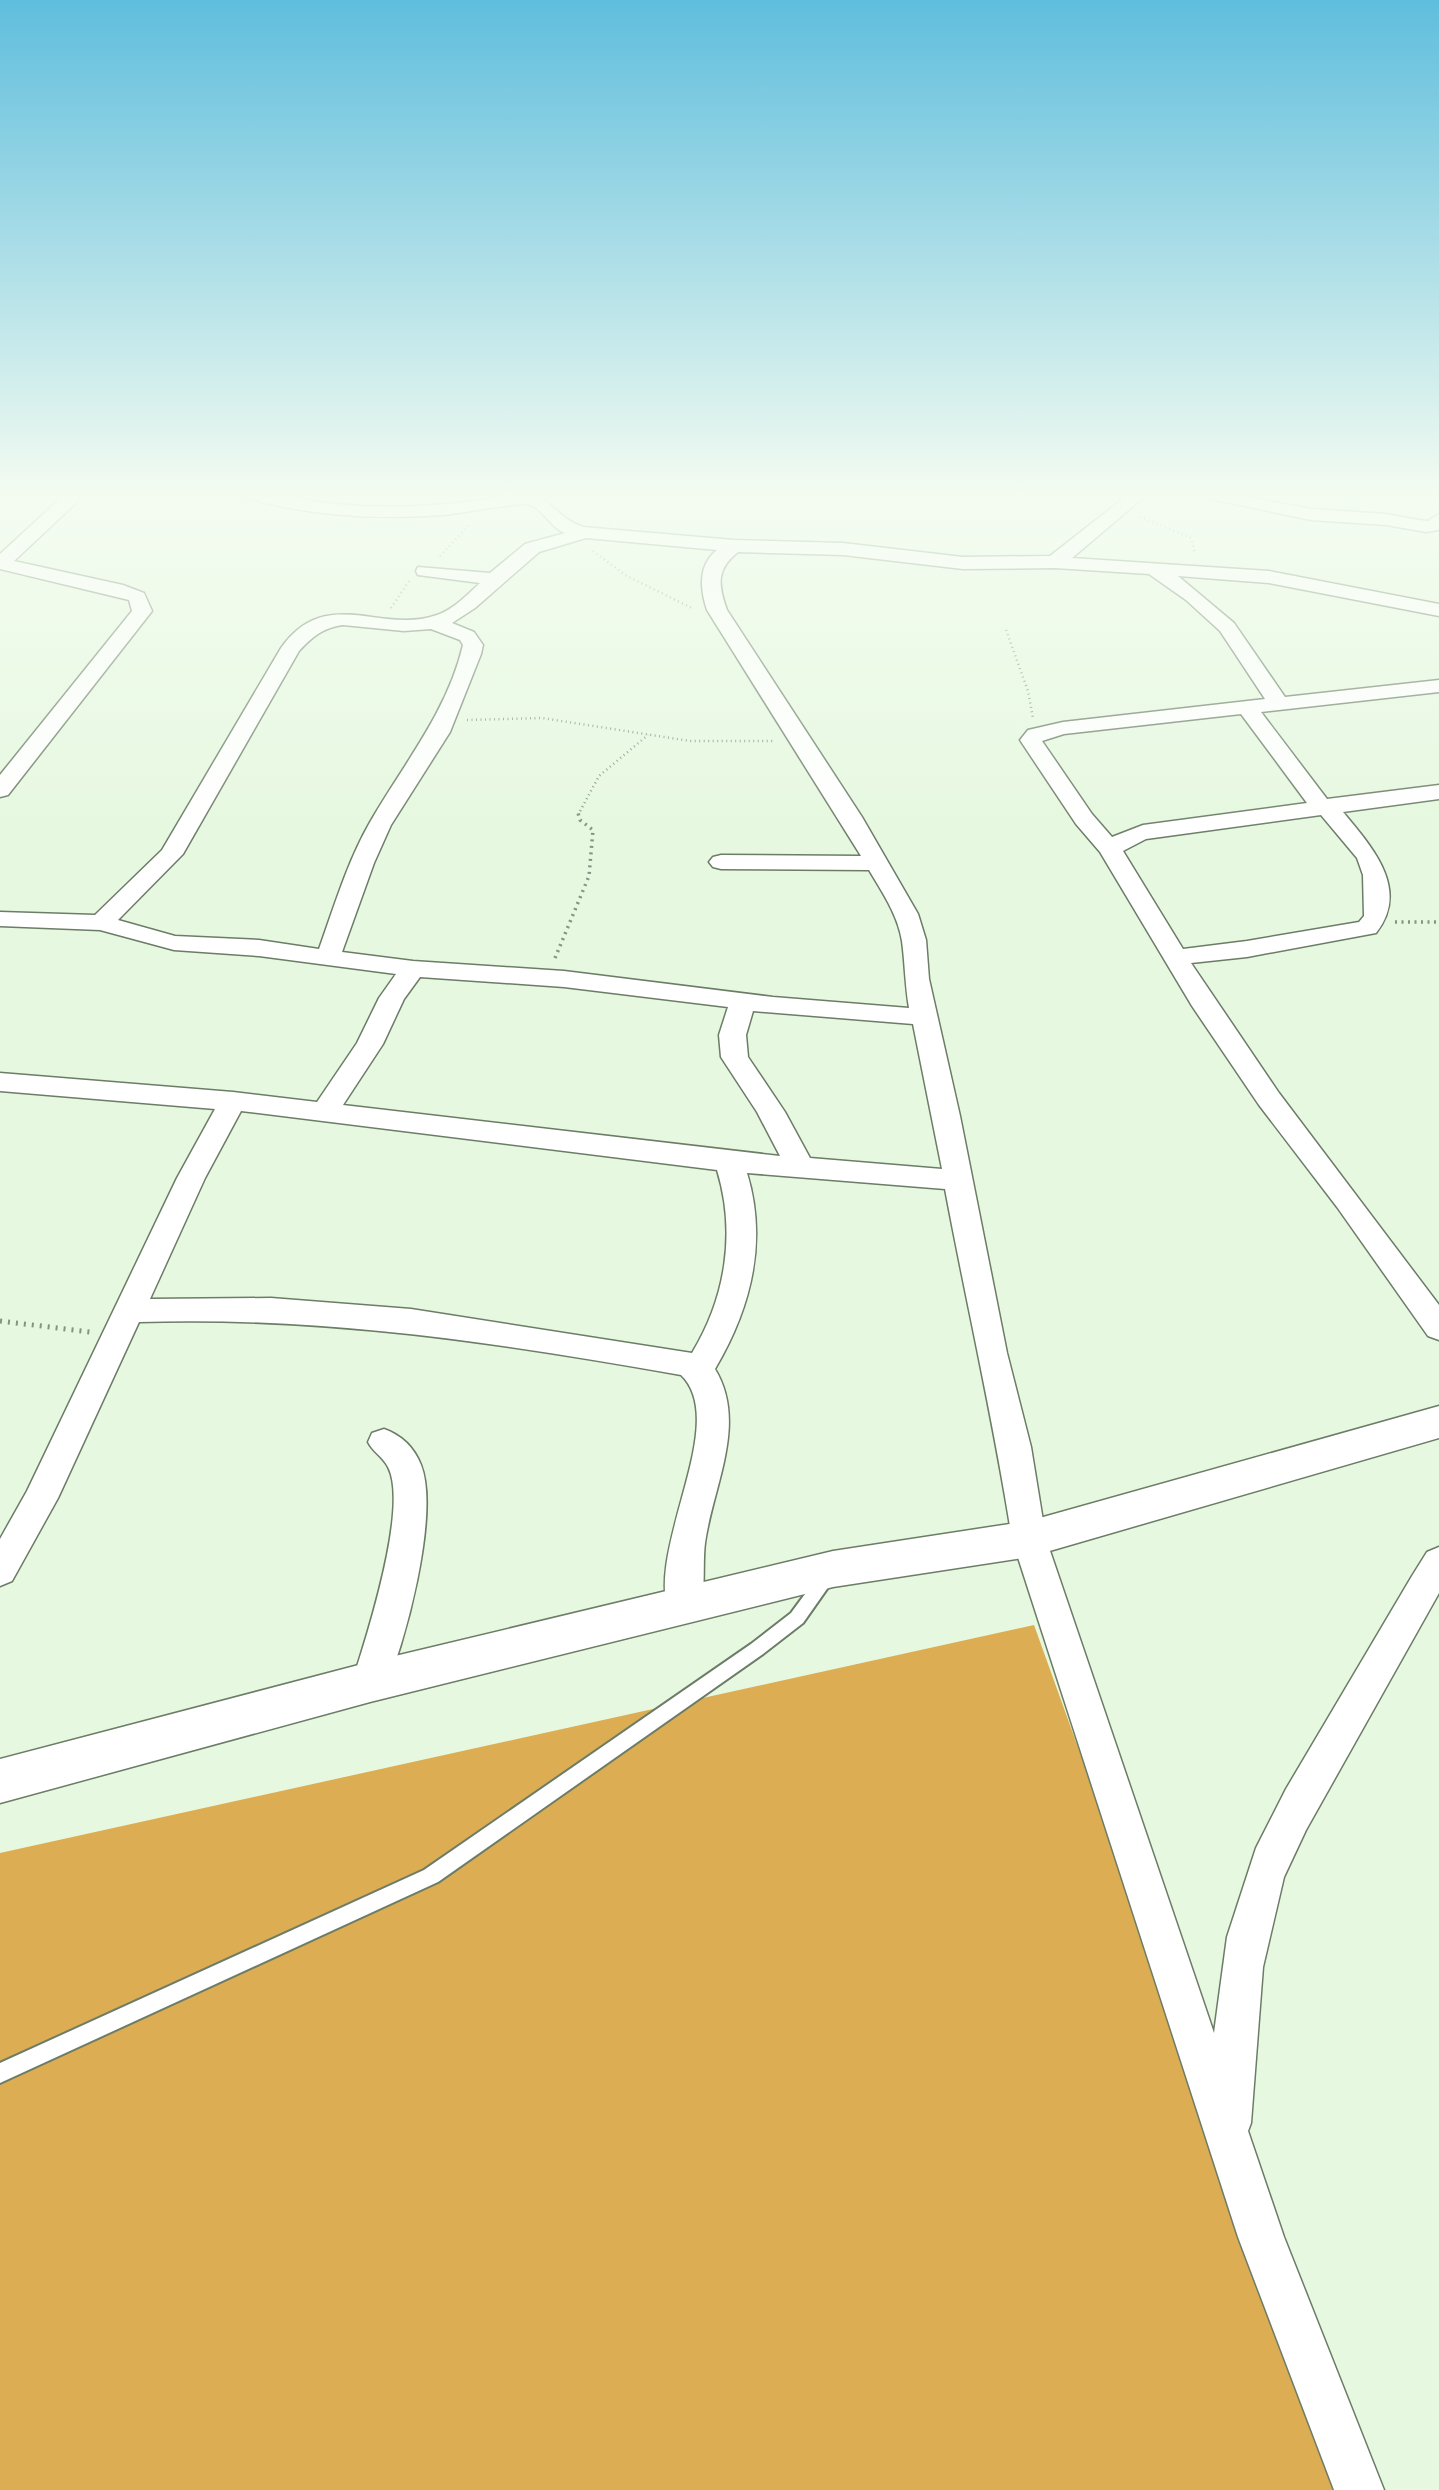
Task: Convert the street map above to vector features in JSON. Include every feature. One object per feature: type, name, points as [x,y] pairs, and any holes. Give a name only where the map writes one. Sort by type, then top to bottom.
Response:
[{"type":"street","points":[[0,790],[142,611],[142,607]]},
{"type":"street","points":[[435,622],[450,616],[460,607]]},
{"type":"street","points":[[718,607],[851,817],[906,914],[914,940],[916,979],[946,1116],[956,1180],[991,1353],[1014,1447],[1029,1539],[1261,2237],[1359,2490]]},
{"type":"street","points":[[1207,607],[1247,652],[1278,703]]},
{"type":"street","points":[[101,923],[172,854],[301,633],[318,622],[340,619],[435,622],[467,636],[472,645],[444,719],[419,766],[380,825],[362,863],[328,957]]},
{"type":"street","points":[[1439,686],[1063,728],[1035,736],[1031,740],[1084,819],[1110,849],[1175,957],[1269,1100],[1348,1200],[1439,1328]]},
{"type":"street","points":[[1175,957],[1247,949],[1346,932],[1370,925],[1376,917],[1375,875],[1368,857],[1245,706]]},
{"type":"street","points":[[1110,849],[1127,837],[1143,832],[1439,792]]},
{"type":"street","points":[[721,862],[876,863]]},
{"type":"street","points":[[0,919],[101,923],[174,943],[259,948],[413,969],[547,978],[743,1001],[925,1017]]},
{"type":"street","points":[[356,961],[378,976],[392,998]]},
{"type":"street","points":[[324,1112],[370,1044],[392,998],[413,969]]},
{"type":"street","points":[[743,1001],[732,1030],[732,1052],[738,1067],[766,1104],[801,1167]]},
{"type":"street","points":[[0,1082],[233,1101],[729,1161],[956,1180]]},
{"type":"street","points":[[0,1571],[41,1498],[191,1178],[233,1101]]},
{"type":"street","points":[[699,1370],[718,1340],[728,1315],[745,1228],[739,1187],[729,1161]]},
{"type":"street","points":[[124,1323],[186,1307],[399,1319],[690,1364],[704,1375],[711,1399],[713,1427],[708,1465],[688,1542],[684,1608]]},
{"type":"street","points":[[0,1782],[370,1682],[684,1608],[833,1569],[1029,1539],[1439,1422]]},
{"type":"street","points":[[370,1682],[386,1633],[408,1522],[405,1466],[399,1455],[384,1442]]},
{"type":"street","points":[[1227,2137],[1241,1979],[1249,1931],[1264,1877],[1289,1821],[1378,1662],[1439,1562]]},
{"type":"lane","points":[[0,2074],[431,1876],[757,1649],[797,1618],[833,1569]]},
{"type":"path","points":[[693,607],[725,622]]},
{"type":"path","points":[[1006,630],[1015,662],[1028,691],[1035,736]]},
{"type":"path","points":[[444,719],[542,718],[690,741],[803,742]]},
{"type":"path","points":[[547,978],[589,876],[593,830],[580,820],[578,813],[610,761],[648,736]]},
{"type":"path","points":[[1370,925],[1439,922]]},
{"type":"path","points":[[0,1321],[124,1323]]},
{"type":"shaded area","points":[[1034,1625],[1345,2490],[0,2490],[0,1853]]}]
